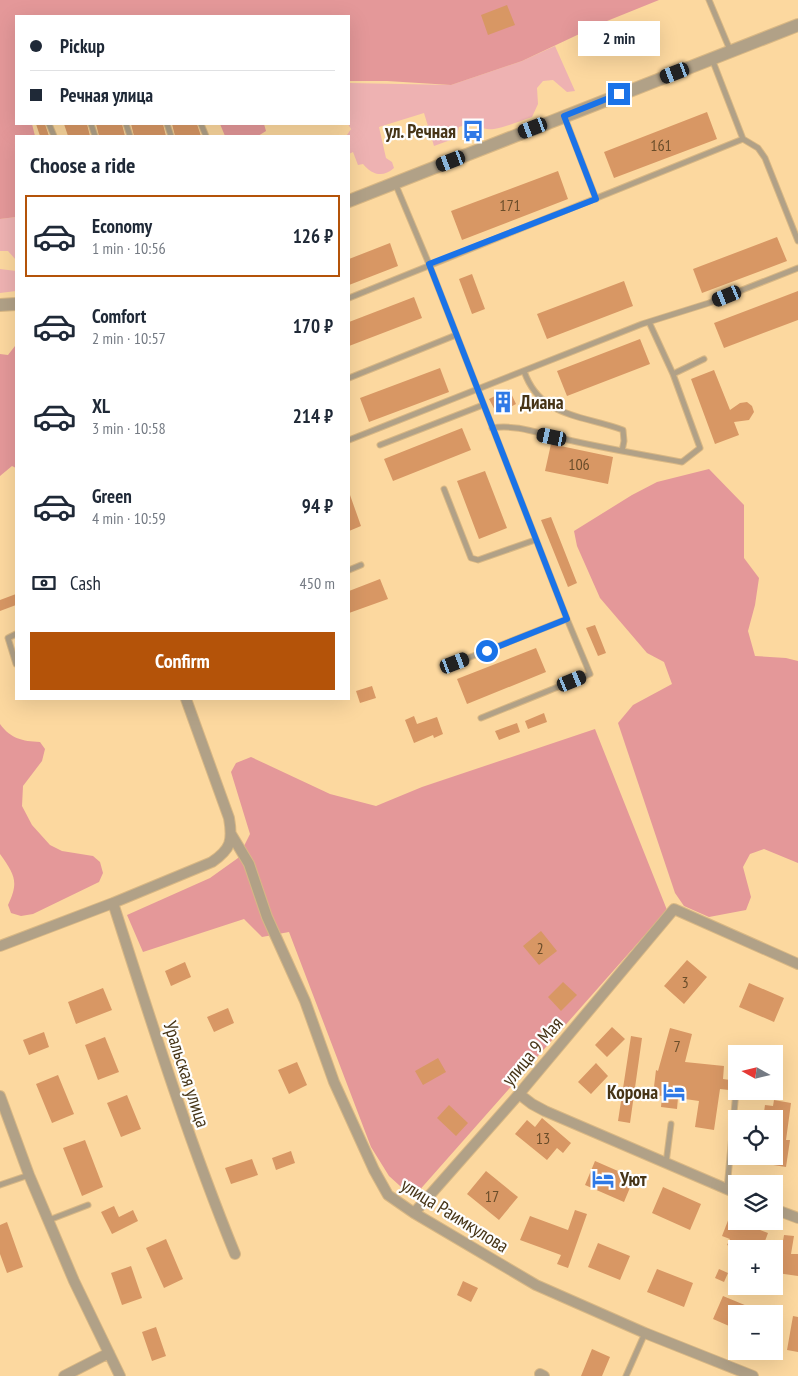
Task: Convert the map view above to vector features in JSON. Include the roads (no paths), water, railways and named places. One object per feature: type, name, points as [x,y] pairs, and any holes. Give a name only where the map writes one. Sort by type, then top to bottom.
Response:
[{"type":"street","points":[[350,201],[798,25]]},
{"type":"street","points":[[0,305],[15,304]]},
{"type":"street","points":[[0,946],[113,903],[212,862],[223,854],[230,844],[232,834],[225,806],[186,700]]},
{"type":"street","name":"улица Раимкулова","points":[[232,834],[250,864],[267,917],[305,1001],[334,1082],[374,1170],[388,1195],[536,1285],[645,1333],[753,1376]]},
{"type":"street","name":"Уральская улица","points":[[113,903],[185,1124],[208,1188],[235,1254]]},
{"type":"street","name":"улица 9 Мая","points":[[414,1212],[519,1094],[674,910],[798,964]]},
{"type":"street","points":[[519,1094],[545,1111],[728,1190]]},
{"type":"street","points":[[0,1096],[29,1174],[74,1281],[120,1376]]},
{"type":"street","points":[[783,1212],[798,1218]]},
{"type":"street","points":[[64,1376],[109,1353]]},
{"type":"lane","points":[[709,0],[730,52]]},
{"type":"lane","points":[[712,59],[743,139],[758,148],[765,158],[798,241]]},
{"type":"lane","points":[[564,116],[596,199]]},
{"type":"lane","points":[[350,298],[429,264],[743,139]]},
{"type":"lane","points":[[395,183],[429,264],[535,540],[590,674],[481,718]]},
{"type":"lane","points":[[350,440],[649,322],[709,303],[798,268]]},
{"type":"lane","points":[[492,428],[506,426],[537,434],[682,462],[700,448],[673,374],[649,322]]},
{"type":"lane","points":[[350,378],[456,335]]},
{"type":"lane","points":[[673,374],[704,359]]},
{"type":"lane","points":[[524,371],[533,390],[544,402],[558,411],[623,430],[624,441],[622,451]]},
{"type":"lane","points":[[380,446],[484,405]]},
{"type":"lane","points":[[444,489],[471,558],[478,560],[535,540]]},
{"type":"lane","points":[[350,570],[361,565]]},
{"type":"lane","points":[[455,663],[567,619]]},
{"type":"lane","points":[[15,634],[8,638],[15,661]]},
{"type":"lane","points":[[732,1175],[736,1100]]},
{"type":"lane","points":[[666,1163],[671,1124]]},
{"type":"lane","points":[[0,1186],[29,1174]]},
{"type":"lane","points":[[48,1220],[88,1205]]},
{"type":"lane","points":[[626,1376],[645,1333]]},
{"type":"place","name":"ул. Речная","points":[[473,131]]},
{"type":"place","name":"Диана","points":[[503,402]]},
{"type":"place","name":"Корона","points":[[674,1092]]},
{"type":"place","name":"Уют","points":[[603,1179]]}]
